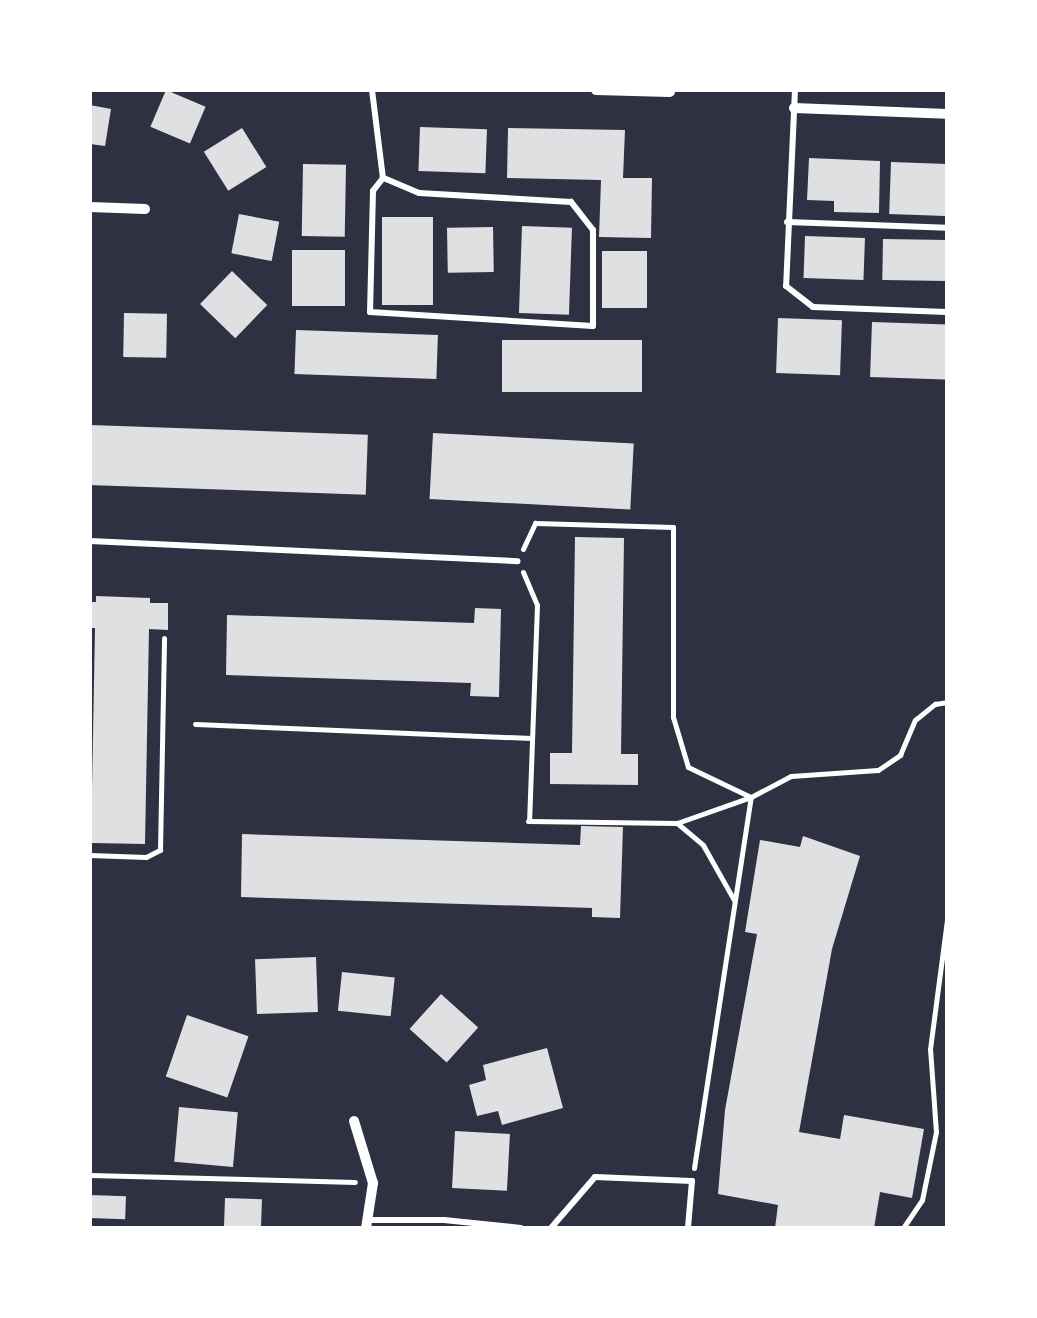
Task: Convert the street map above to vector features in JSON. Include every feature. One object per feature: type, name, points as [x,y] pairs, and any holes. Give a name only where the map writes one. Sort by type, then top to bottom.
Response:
[{"type":"street","points":[[596,90],[670,91]]},
{"type":"street","points":[[794,108],[947,114]]},
{"type":"street","points":[[90,207],[146,209]]},
{"type":"street","points":[[354,1121],[373,1182],[368,1224]]},
{"type":"lane","points":[[372,90],[382,178],[373,191],[370,312],[593,326],[593,230],[571,202],[420,194],[382,178]]},
{"type":"lane","points":[[795,90],[786,286],[813,307],[947,312]]},
{"type":"lane","points":[[787,222],[947,228]]},
{"type":"lane","points":[[90,541],[518,561]]},
{"type":"lane","points":[[550,1228],[595,1177],[692,1180],[688,1228]]},
{"type":"lane","points":[[368,1224],[444,1220],[520,1228]]},
{"type":"path","points":[[750,797],[688,767],[674,716],[672,527],[535,523],[518,561],[536,605],[528,821],[678,823],[750,797],[791,776],[878,770],[900,755],[915,720],[934,704],[947,702]]},
{"type":"path","points":[[90,855],[146,856],[160,850],[164,638]]},
{"type":"path","points":[[194,724],[532,738]]},
{"type":"path","points":[[692,1180],[750,797]]},
{"type":"path","points":[[678,823],[704,845],[734,901]]},
{"type":"path","points":[[903,1228],[922,1200],[936,1132],[930,1049],[947,918]]},
{"type":"path","points":[[90,1175],[373,1182]]},
{"type":"building","points":[[166,90],[206,107],[190,144],[150,127]]},
{"type":"building","points":[[90,105],[111,109],[105,146],[90,144]]},
{"type":"building","points":[[420,127],[487,129],[485,173],[418,171]]},
{"type":"building","points":[[242,128],[266,167],[228,191],[204,152]]},
{"type":"building","points":[[508,128],[625,130],[623,178],[652,178],[651,238],[599,237],[601,180],[507,178]]},
{"type":"building","points":[[809,158],[880,161],[879,213],[834,212],[834,201],[807,200]]},
{"type":"building","points":[[891,162],[947,164],[945,216],[889,214]]},
{"type":"building","points":[[303,164],[346,165],[345,237],[302,236]]},
{"type":"building","points":[[239,214],[279,222],[272,261],[231,253]]},
{"type":"building","points":[[382,217],[433,217],[433,305],[382,305]]},
{"type":"building","points":[[522,226],[572,228],[569,315],[519,313]]},
{"type":"building","points":[[493,227],[494,272],[448,273],[447,228]]},
{"type":"building","points":[[805,236],[865,238],[863,280],[804,278]]},
{"type":"building","points":[[883,239],[947,240],[946,281],[882,280]]},
{"type":"building","points":[[292,250],[345,250],[345,306],[292,306]]},
{"type":"building","points":[[602,251],[647,251],[647,308],[602,308]]},
{"type":"building","points":[[232,271],[267,305],[235,338],[200,304]]},
{"type":"building","points":[[124,313],[167,314],[166,358],[123,357]]},
{"type":"building","points":[[778,318],[842,320],[840,375],[776,373]]},
{"type":"building","points":[[872,322],[947,325],[945,380],[870,377]]},
{"type":"building","points":[[296,330],[438,335],[436,379],[294,374]]},
{"type":"building","points":[[502,340],[642,340],[642,392],[502,392]]},
{"type":"building","points":[[90,425],[368,435],[366,495],[90,485]]},
{"type":"building","points":[[433,433],[634,444],[630,509],[430,499]]},
{"type":"building","points":[[575,537],[624,538],[621,754],[638,754],[638,785],[550,784],[550,753],[572,753]]},
{"type":"building","points":[[96,596],[150,598],[150,603],[168,603],[168,630],[149,629],[145,844],[91,843],[95,628],[90,628],[90,602],[96,602]]},
{"type":"building","points":[[475,608],[501,609],[499,697],[470,696],[471,683],[226,675],[227,615],[474,623]]},
{"type":"building","points":[[581,826],[623,827],[620,918],[592,917],[592,908],[241,897],[242,834],[580,845]]},
{"type":"building","points":[[803,836],[860,856],[832,949],[799,1132],[840,1139],[844,1115],[924,1129],[912,1198],[880,1192],[874,1228],[775,1228],[778,1205],[718,1194],[725,1110],[757,934],[745,932],[760,840],[800,847]]},
{"type":"building","points":[[316,957],[318,1012],[257,1014],[255,959]]},
{"type":"building","points":[[342,972],[395,978],[391,1016],[338,1011]]},
{"type":"building","points":[[441,994],[478,1027],[447,1062],[410,1029]]},
{"type":"building","points":[[187,1015],[248,1036],[227,1098],[166,1076]]},
{"type":"building","points":[[547,1048],[563,1108],[502,1125],[498,1111],[477,1116],[469,1085],[486,1080],[483,1065]]},
{"type":"building","points":[[179,1107],[238,1112],[233,1167],[174,1162]]},
{"type":"building","points":[[455,1131],[510,1134],[507,1191],[452,1188]]},
{"type":"building","points":[[90,1195],[126,1196],[125,1219],[90,1218]]},
{"type":"building","points":[[225,1198],[262,1199],[261,1228],[224,1228]]}]
